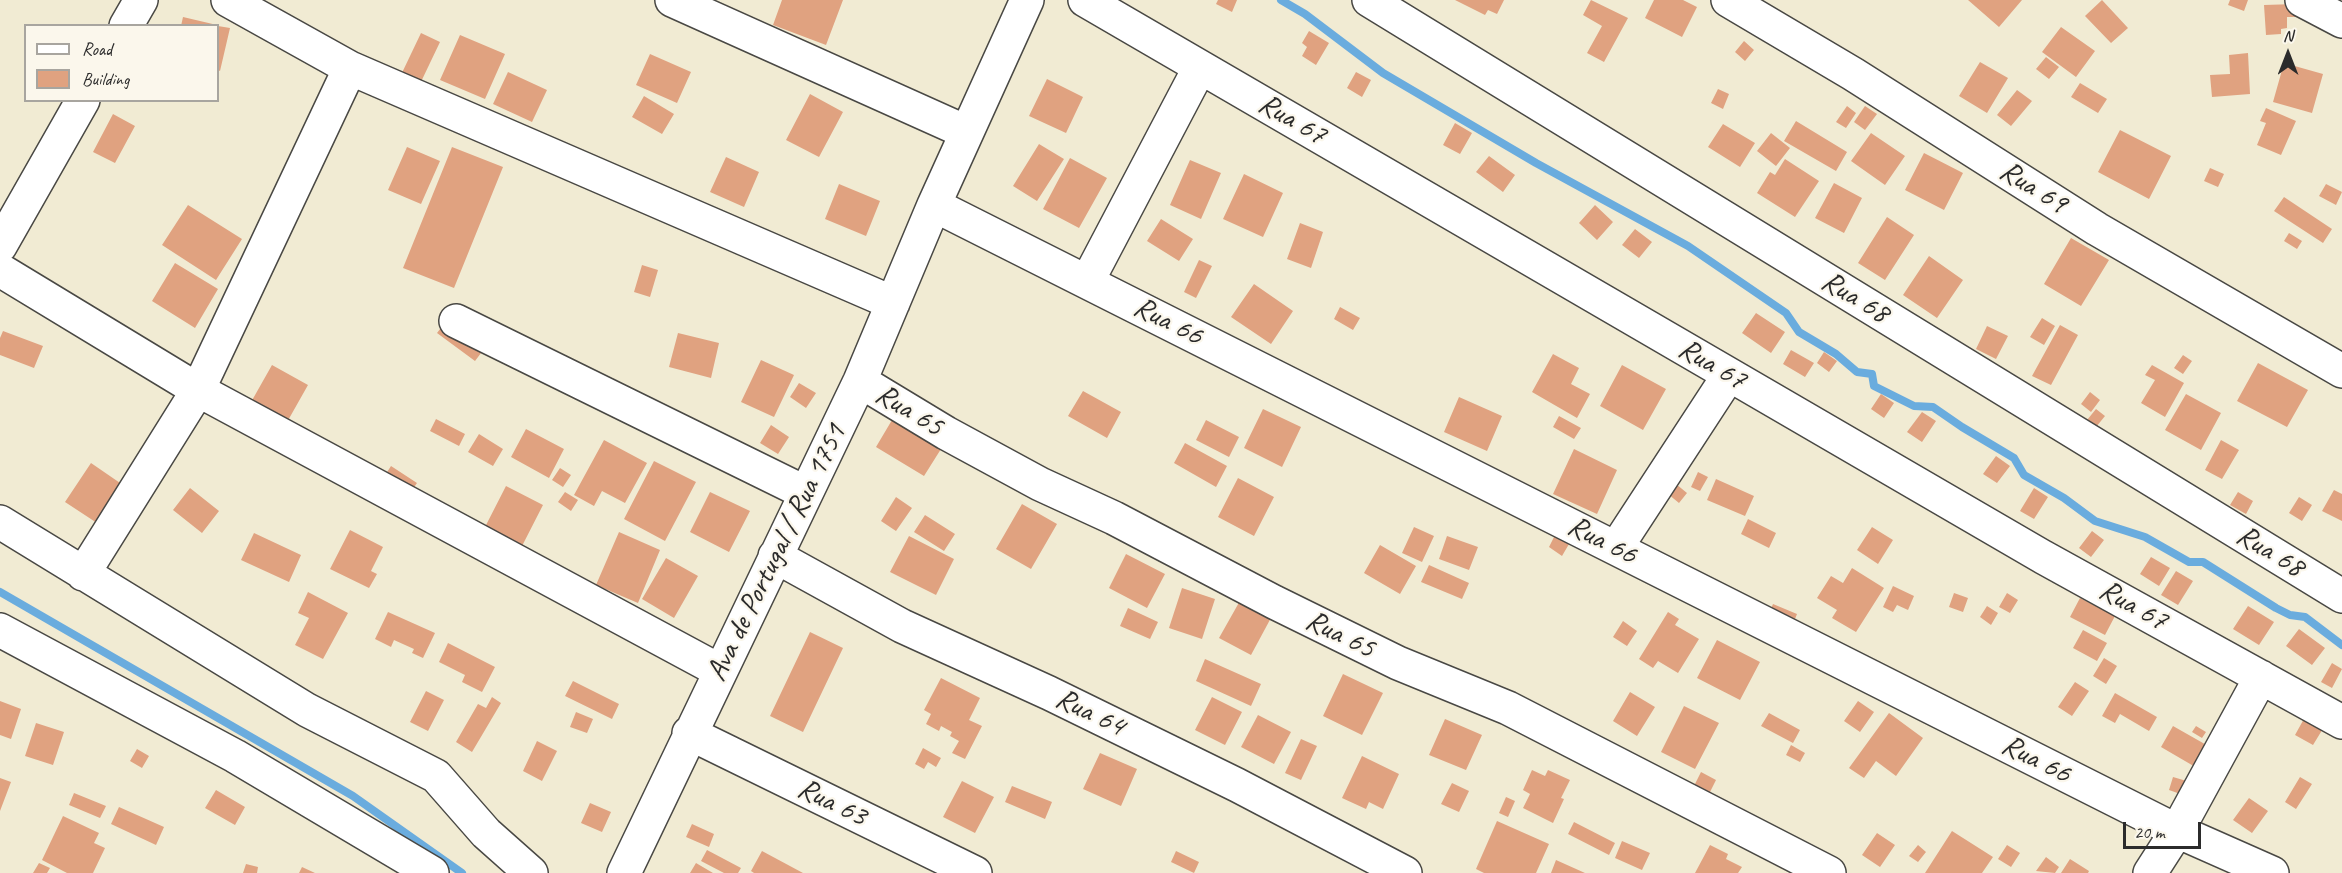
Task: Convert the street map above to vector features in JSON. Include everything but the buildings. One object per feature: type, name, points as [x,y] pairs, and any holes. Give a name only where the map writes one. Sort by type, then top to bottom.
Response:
[{"type":"street","points":[[127,24],[141,0]]},
{"type":"street","points":[[228,0],[350,68],[893,303]]},
{"type":"street","points":[[672,0],[966,132]]},
{"type":"street","name":"Ava de Portugal / Rua 1751","points":[[624,873],[689,733],[860,381],[934,205],[1027,0]]},
{"type":"street","name":"Rua 67","points":[[1085,0],[2043,557],[2342,722]]},
{"type":"street","name":"Rua 68","points":[[1369,0],[2342,596]]},
{"type":"street","name":"Rua 69","points":[[1728,0],[1853,74],[2097,229],[2342,371]]},
{"type":"street","points":[[2302,0],[2342,21]]},
{"type":"street","points":[[1088,282],[1200,67]]},
{"type":"street","points":[[83,574],[198,390],[350,68]]},
{"type":"street","points":[[0,246],[82,102]]},
{"type":"street","name":"Rua 66","points":[[934,205],[2177,831],[2272,873]]},
{"type":"street","points":[[0,270],[198,390],[720,671]]},
{"type":"street","points":[[456,321],[806,493]]},
{"type":"street","points":[[1616,548],[1729,375]]},
{"type":"street","name":"Rua 65","points":[[860,381],[946,433],[1040,484],[1114,518],[1274,602],[1398,663],[1508,708],[1829,873]]},
{"type":"street","points":[[0,522],[307,710],[436,776],[486,833],[531,873]]},
{"type":"street","name":"Rua 64","points":[[775,556],[902,626],[1059,698],[1237,785],[1405,873]]},
{"type":"street","points":[[0,630],[235,756],[432,873]]},
{"type":"street","points":[[2150,873],[2177,831],[2261,677]]},
{"type":"street","name":"Rua 63","points":[[689,733],[975,873]]},
{"type":"waterway","points":[[1281,0],[1305,14],[1383,73],[1536,163],[1688,246],[1786,313],[1799,332],[1836,354],[1857,372],[1872,374],[1874,386],[1914,406],[1933,407],[2014,458],[2024,475],[2064,498],[2095,521],[2145,537],[2189,562],[2203,562],[2276,608],[2290,615],[2305,617],[2342,645]]},
{"type":"waterway","points":[[0,592],[353,796],[462,873]]}]
